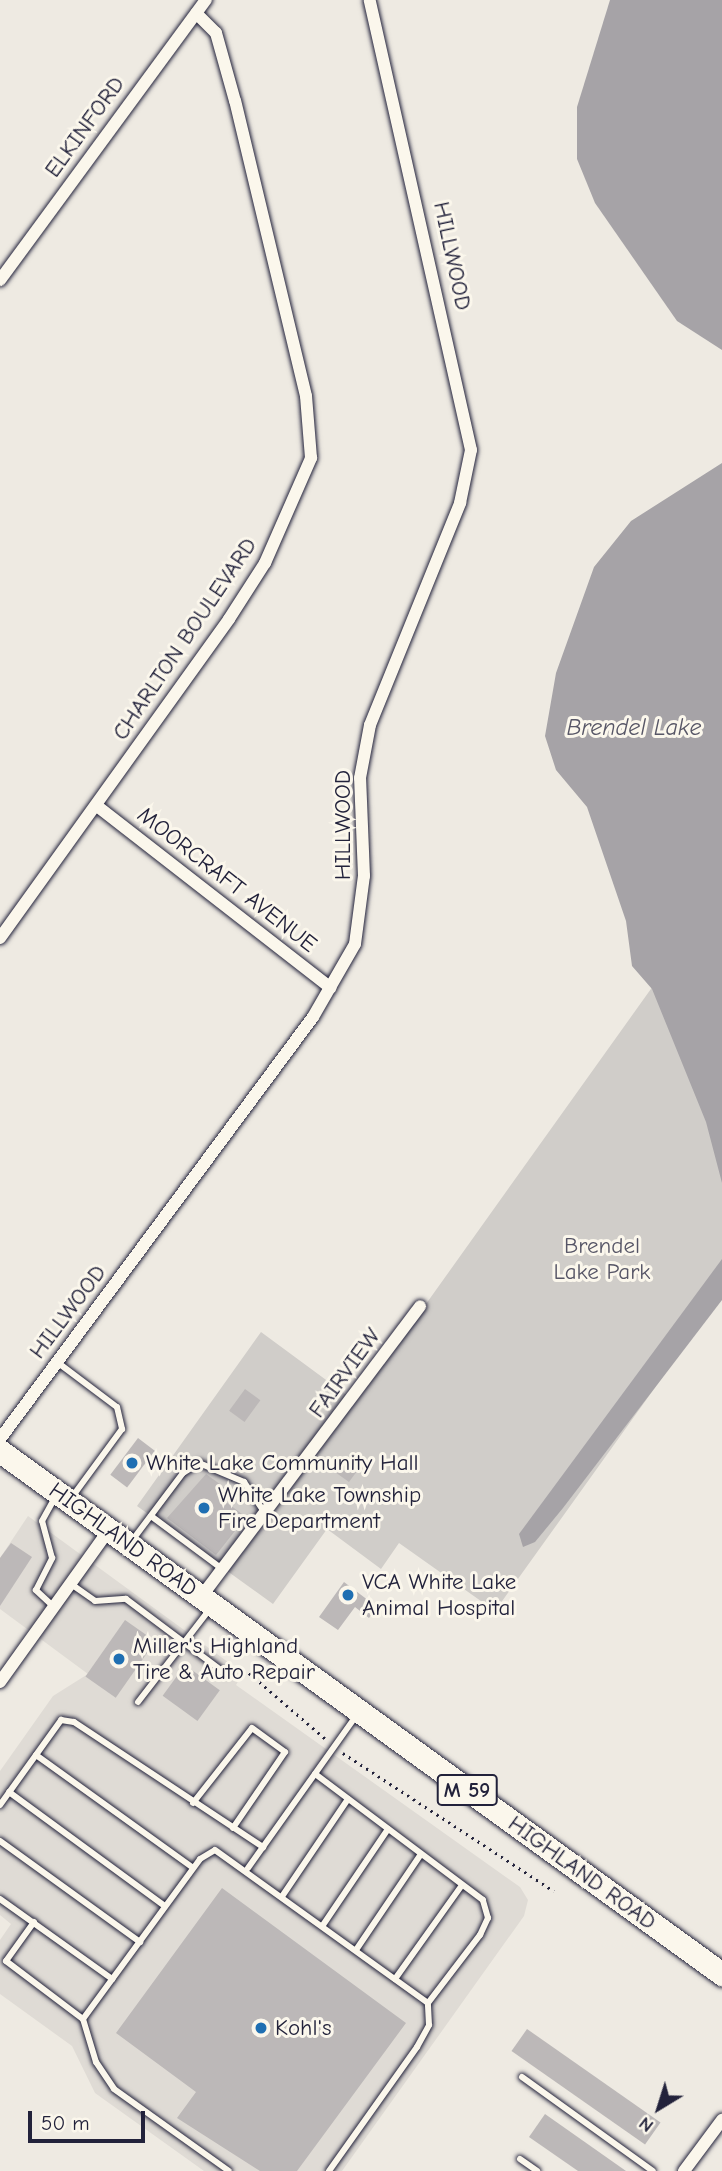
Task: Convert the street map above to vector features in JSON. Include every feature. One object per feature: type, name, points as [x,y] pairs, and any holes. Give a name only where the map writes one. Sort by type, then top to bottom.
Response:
[{"type":"highway","name":"HIGHLAND ROAD","points":[[0,1451],[722,1974]]},
{"type":"street","name":"ELKINFORD","points":[[0,280],[206,0]]},
{"type":"street","name":"HILLWOOD","points":[[0,1439],[331,988],[355,944],[362,911],[360,778],[370,725],[460,503],[471,450],[370,0]]},
{"type":"street","name":"CHARLTON BOULEVARD","points":[[0,938],[97,806],[265,563],[311,458],[306,396],[225,62],[216,33],[196,13]]},
{"type":"street","name":"MOORCRAFT AVENUE","points":[[97,806],[331,988]]},
{"type":"street","name":"FAIRVIEW","points":[[207,1601],[222,1569],[420,1306]]},
{"type":"street","points":[[0,1682],[109,1530]]},
{"type":"street","points":[[684,2171],[722,2120]]},
{"type":"lane","points":[[54,1607],[37,1590],[52,1558],[42,1521],[122,1429],[117,1407],[57,1362]]},
{"type":"lane","points":[[129,1545],[198,1463],[244,1482],[265,1513]]},
{"type":"lane","points":[[151,1516],[222,1569]]},
{"type":"lane","points":[[71,1584],[95,1601],[126,1599],[225,1673]]},
{"type":"lane","points":[[138,1702],[185,1642],[207,1601]]},
{"type":"lane","points":[[248,1868],[359,1712]]},
{"type":"lane","points":[[0,1805],[61,1720],[74,1722],[263,1847]]},
{"type":"lane","points":[[193,1803],[253,1728],[285,1752],[233,1828]]},
{"type":"lane","points":[[36,1755],[193,1868]]},
{"type":"lane","points":[[315,1774],[483,1900],[488,1918],[428,2003],[429,2025],[417,2047],[329,2171]]},
{"type":"lane","points":[[9,1792],[166,1906]]},
{"type":"lane","points":[[283,1895],[348,1799]]},
{"type":"lane","points":[[323,1925],[388,1829]]},
{"type":"lane","points":[[0,1841],[139,1942]]},
{"type":"lane","points":[[83,2019],[193,1868],[215,1850],[248,1868],[428,2003]]},
{"type":"lane","points":[[356,1950],[421,1854]]},
{"type":"lane","points":[[395,1979],[462,1885]]},
{"type":"lane","points":[[0,1899],[113,1979]]},
{"type":"lane","points":[[34,1922],[6,1961],[83,2019],[96,2062],[114,2089],[229,2171]]},
{"type":"lane","points":[[522,2077],[653,2171]]},
{"type":"lane","points":[[520,2159],[537,2171]]},
{"type":"path","points":[[249,1673],[335,1747],[485,1852],[554,1891]]},
{"type":"shaded area","points":[[28,1516],[243,1673],[236,1685],[520,1887],[528,1900],[524,1916],[342,2171],[204,2171],[95,2093],[72,2046],[0,1994],[0,1940],[11,1924],[0,1915],[0,1771],[53,1696],[88,1674],[0,1609],[0,1558]]},
{"type":"green space","name":"Brendel Lake Park","points":[[688,937],[722,961],[722,1294],[495,1611],[399,1543],[381,1569],[327,1529],[273,1604],[137,1506],[261,1332],[356,1402]]},
{"type":"water","points":[[610,0],[722,0],[722,350],[677,321],[595,203],[577,159],[577,107]]},
{"type":"water","name":"Brendel Lake","points":[[722,463],[722,1183],[706,1122],[652,989],[632,966],[626,921],[587,807],[556,770],[545,736],[556,673],[594,567],[631,521]]},
{"type":"water","points":[[722,1259],[722,1300],[563,1508],[535,1542],[523,1547],[519,1534]]},
{"type":"building","points":[[245,1389],[260,1400],[245,1422],[229,1411]]},
{"type":"building","name":"White Lake Community Hall","points":[[138,1438],[155,1451],[127,1487],[110,1475]]},
{"type":"building","points":[[343,1458],[358,1469],[349,1482],[334,1471]]},
{"type":"building","name":"White Lake Township Fire Department","points":[[206,1474],[228,1490],[222,1499],[246,1517],[216,1555],[167,1518]]},
{"type":"building","points":[[11,1543],[32,1557],[0,1606],[0,1558]]},
{"type":"building","name":"VCA White Lake Animal Hospital","points":[[344,1582],[377,1607],[369,1618],[355,1607],[338,1630],[319,1617]]},
{"type":"building","name":"Miller's Highland Tire & Auto Repair","points":[[125,1620],[155,1641],[116,1698],[85,1677]]},
{"type":"building","points":[[185,1665],[220,1690],[197,1721],[163,1696]]},
{"type":"building","name":"Kohl's","points":[[222,1888],[406,2023],[297,2171],[260,2171],[177,2118],[196,2092],[116,2033]]},
{"type":"building","points":[[527,2029],[661,2122],[645,2145],[512,2051]]},
{"type":"building","points":[[545,2114],[626,2171],[578,2171],[529,2137]]},
{"type":"place","name":"White Lake Community Hall","points":[[132,1463]]},
{"type":"place","name":"White Lake Township Fire Department","points":[[204,1508]]},
{"type":"place","name":"VCA White Lake Animal Hospital","points":[[348,1595]]},
{"type":"place","name":"Miller's Highland Tire & Auto Repair","points":[[119,1659]]},
{"type":"place","name":"Kohl's","points":[[261,2028]]}]
